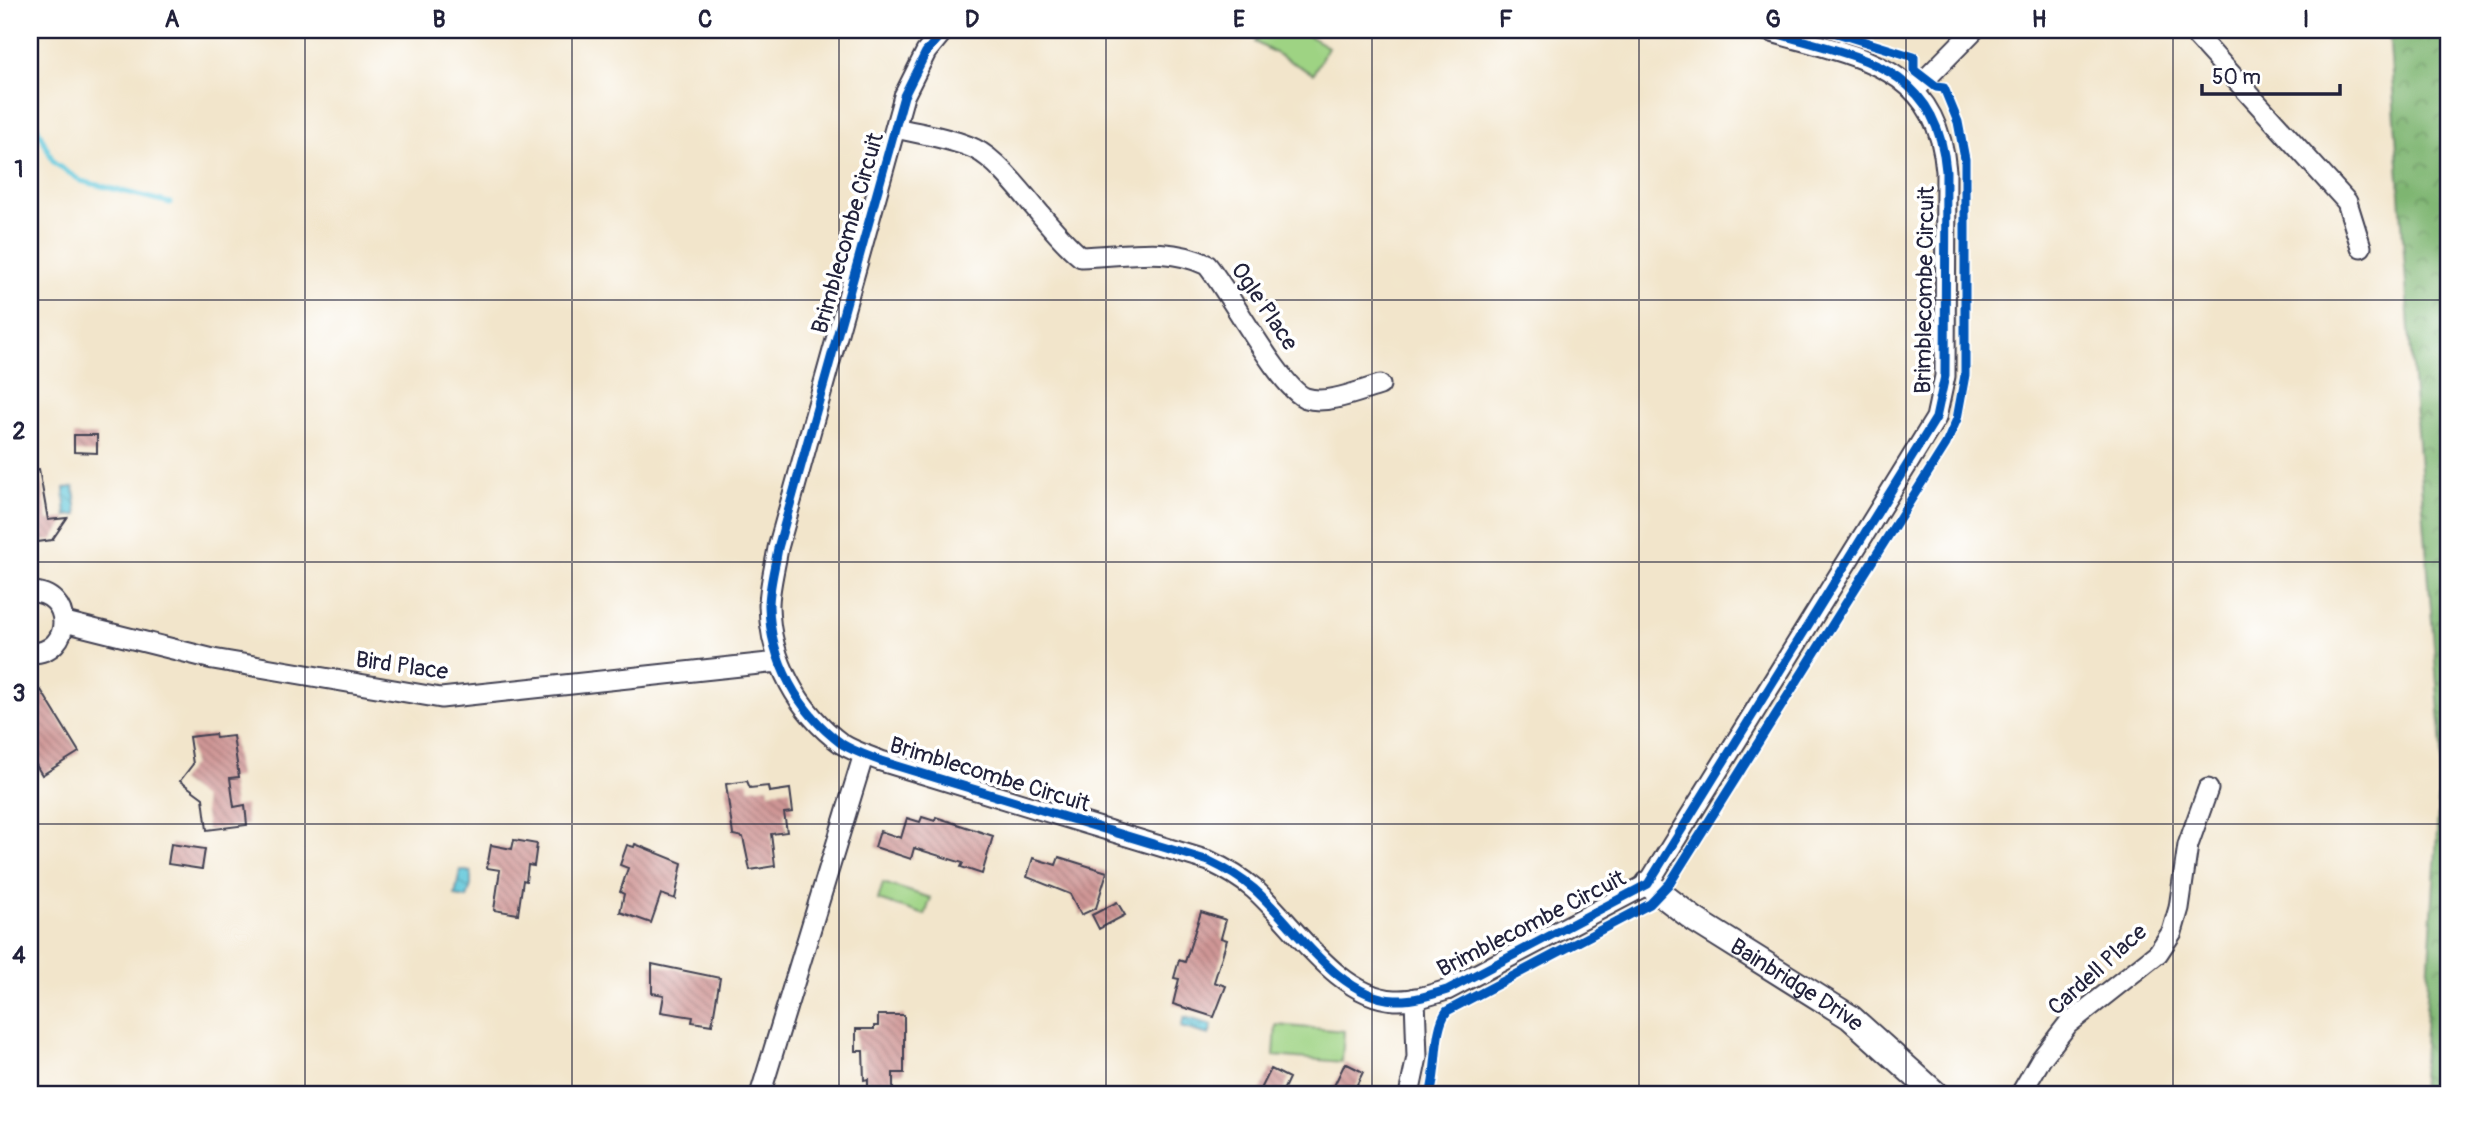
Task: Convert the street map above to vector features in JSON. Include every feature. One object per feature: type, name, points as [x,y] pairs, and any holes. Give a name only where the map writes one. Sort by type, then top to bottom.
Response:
[{"type":"street","name":"Brimblecombe Circuit","points":[[944,30],[913,74],[778,548],[769,606],[778,662],[793,691],[813,719],[843,745],[864,754],[1209,861],[1234,873],[1256,891],[1326,965],[1370,994],[1394,1000],[1447,990],[1648,884],[1929,430],[1943,399],[1944,153],[1936,120],[1914,91],[1879,66],[1765,30]]},
{"type":"street","points":[[1914,91],[1974,30]]},
{"type":"street","points":[[2191,30],[2347,202],[2361,247]]},
{"type":"street","name":"Ogle Place","points":[[896,128],[976,149],[996,166],[1061,241],[1081,257],[1171,252],[1190,256],[1207,265],[1278,371],[1294,391],[1307,399],[1329,398],[1380,385]]},
{"type":"street","points":[[30,592],[52,597],[59,605],[65,622],[57,643],[49,650],[30,653]]},
{"type":"street","name":"Bird Place","points":[[65,622],[213,659],[441,698],[778,662]]},
{"type":"street","points":[[760,1095],[864,754]]},
{"type":"street","name":"Cardell Place","points":[[2020,1095],[2040,1059],[2068,1024],[2158,953],[2172,932],[2179,908],[2188,845],[2208,789]]},
{"type":"street","name":"Bainbridge Drive","points":[[1648,884],[1695,920],[1850,1017],[1937,1095]]},
{"type":"street","points":[[1409,1095],[1417,1057],[1415,998]]},
{"type":"green space","points":[[1262,30],[1298,30],[1328,47],[1313,74],[1255,42]]},
{"type":"green space","points":[[2389,30],[2448,30],[2448,1095],[2421,1095],[2442,749]]},
{"type":"green space","points":[[883,883],[931,898],[925,915],[878,900]]},
{"type":"green space","points":[[1276,1025],[1344,1031],[1342,1062],[1274,1056]]},
{"type":"water","points":[[74,487],[77,515],[66,516],[64,488]]},
{"type":"water","points":[[460,870],[471,872],[467,898],[455,896]]},
{"type":"water","points":[[1184,1017],[1212,1025],[1209,1035],[1181,1027]]},
{"type":"building","points":[[74,435],[97,435],[97,453],[74,452]]},
{"type":"building","points":[[39,469],[48,520],[67,518],[52,540],[30,543],[30,470]]},
{"type":"building","points":[[41,690],[79,752],[42,775],[30,755],[30,697]]},
{"type":"building","points":[[215,734],[216,738],[233,736],[239,777],[230,778],[234,807],[245,805],[247,825],[207,830],[203,798],[180,781],[193,764],[189,737]]},
{"type":"building","points":[[747,781],[750,788],[768,786],[769,792],[790,789],[793,812],[784,813],[787,832],[771,834],[775,866],[750,870],[743,837],[733,835],[726,784]]},
{"type":"building","points":[[922,817],[935,821],[936,817],[993,836],[982,874],[961,867],[963,863],[914,848],[911,859],[875,847],[880,831],[901,838],[907,818],[920,822]]},
{"type":"building","points":[[514,840],[537,844],[534,866],[528,865],[526,881],[523,880],[518,914],[494,910],[500,870],[487,868],[491,845],[512,849]]},
{"type":"building","points":[[171,844],[205,849],[202,869],[168,864]]},
{"type":"building","points":[[635,844],[682,863],[675,899],[661,894],[651,923],[620,912],[624,894],[620,892],[628,868],[620,865],[627,845],[634,847]]},
{"type":"building","points":[[1059,857],[1107,872],[1096,908],[1081,915],[1070,894],[1027,877],[1033,858],[1056,865]]},
{"type":"building","points":[[1117,902],[1125,915],[1099,929],[1092,915]]},
{"type":"building","points":[[1201,912],[1226,920],[1221,938],[1227,940],[1214,982],[1226,986],[1214,1017],[1173,1004],[1179,979],[1174,978],[1179,960],[1185,962]]},
{"type":"building","points":[[652,964],[720,978],[712,1025],[692,1022],[693,1017],[661,1012],[664,995],[652,993]]},
{"type":"building","points":[[878,1015],[904,1015],[904,1073],[893,1073],[893,1090],[868,1091],[868,1079],[864,1080],[863,1051],[856,1051],[856,1029],[874,1029],[874,1026],[878,1026]]},
{"type":"building","points":[[1345,1063],[1363,1072],[1352,1095],[1333,1095],[1335,1091],[1332,1090]]},
{"type":"building","points":[[1271,1069],[1289,1078],[1281,1095],[1258,1095]]},
{"type":"waterway","points":[[30,112],[54,163],[81,181],[170,203]]},
{"type":"cycle path","points":[[944,30],[926,52],[904,96],[778,548],[769,606],[775,646],[789,683],[812,717],[842,744],[856,751],[1221,867],[1254,889],[1335,973],[1374,996],[1395,1000],[1447,990],[1648,884],[1936,418],[1945,376],[1946,171],[1939,135],[1926,107],[1908,86],[1885,70],[1859,58],[1765,30]]},
{"type":"cycle path","points":[[1430,1095],[1440,1029],[1447,1011],[1650,904],[1670,883],[1946,444],[1957,419],[1965,375],[1965,159],[1958,122],[1944,88],[1936,87],[1914,70],[1914,57],[1827,30]]}]
